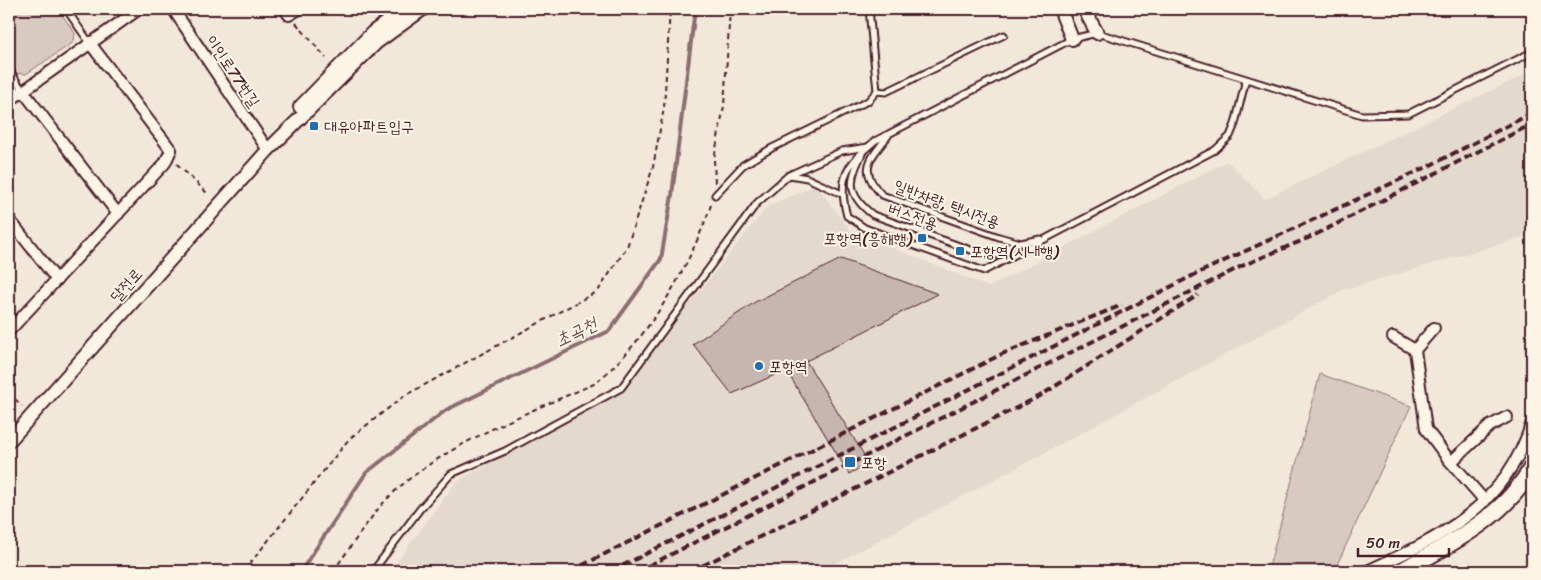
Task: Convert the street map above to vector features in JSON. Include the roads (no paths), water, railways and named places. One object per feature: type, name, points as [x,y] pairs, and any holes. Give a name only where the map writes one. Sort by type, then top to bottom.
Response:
[{"type":"highway","points":[[1402,571],[1482,524],[1508,502],[1532,468]]},
{"type":"street","points":[[9,101],[89,42],[139,9]]},
{"type":"street","name":"이인로77번길","points":[[173,9],[268,150]]},
{"type":"street","points":[[287,12],[299,9]]},
{"type":"street","name":"달전로","points":[[268,150],[276,131],[372,32],[404,9]]},
{"type":"street","name":"달전로","points":[[9,441],[268,150],[376,43],[423,9]]},
{"type":"street","points":[[1060,9],[1072,39]]},
{"type":"street","points":[[1084,9],[1098,33]]},
{"type":"street","points":[[9,331],[165,163],[171,150],[89,42]]},
{"type":"street","points":[[23,90],[118,214]]},
{"type":"street","points":[[9,219],[56,280]]},
{"type":"street","points":[[1434,328],[1415,350],[1426,429],[1451,462],[1486,501]]},
{"type":"street","points":[[1393,337],[1415,350]]},
{"type":"street","points":[[1451,462],[1490,426],[1507,417]]},
{"type":"street","points":[[1367,571],[1415,549],[1458,525],[1486,501],[1507,474],[1526,442],[1532,422]]},
{"type":"lane","points":[[66,9],[89,42]]},
{"type":"lane","points":[[715,195],[744,165],[772,148],[868,101],[876,91],[869,9]]},
{"type":"lane","points":[[1246,79],[1235,124],[1230,136],[1215,150],[984,271],[865,228],[847,216],[842,194],[845,173],[854,158],[891,133],[1072,39],[1098,33],[1362,115],[1404,115],[1532,52]]},
{"type":"lane","points":[[876,91],[886,92],[1004,35]]},
{"type":"lane","points":[[9,69],[23,90]]},
{"type":"lane","name":"일반차량, 택시전용","points":[[891,133],[872,156],[868,171],[870,182],[882,195],[1021,243],[1046,238]]},
{"type":"lane","points":[[373,571],[420,509],[451,474],[504,450],[621,388],[757,202],[789,175],[842,151],[868,147]]},
{"type":"lane","name":"버스전용","points":[[863,151],[855,168],[851,188],[858,204],[873,215],[982,254],[1017,254]]},
{"type":"lane","points":[[789,175],[807,178],[842,194]]},
{"type":"waterway","name":"초곡천","points":[[301,571],[366,473],[446,410],[609,331],[661,259],[672,195],[695,9]]},
{"type":"railway","points":[[612,571],[1198,273],[1427,167],[1532,113]]},
{"type":"railway","points":[[638,571],[1244,265],[1313,236],[1532,124]]},
{"type":"railway","points":[[692,571],[1040,396],[1198,295]]},
{"type":"railway","points":[[571,571],[1002,354],[1122,305]]},
{"type":"place","name":"대유아파트입구","points":[[314,126]]},
{"type":"place","name":"포항역(흥해행)","points":[[922,238]]},
{"type":"place","name":"포항역(시내행)","points":[[960,251]]},
{"type":"place","name":"포항역","points":[[759,366]]},
{"type":"place","name":"포항","points":[[850,462]]}]
